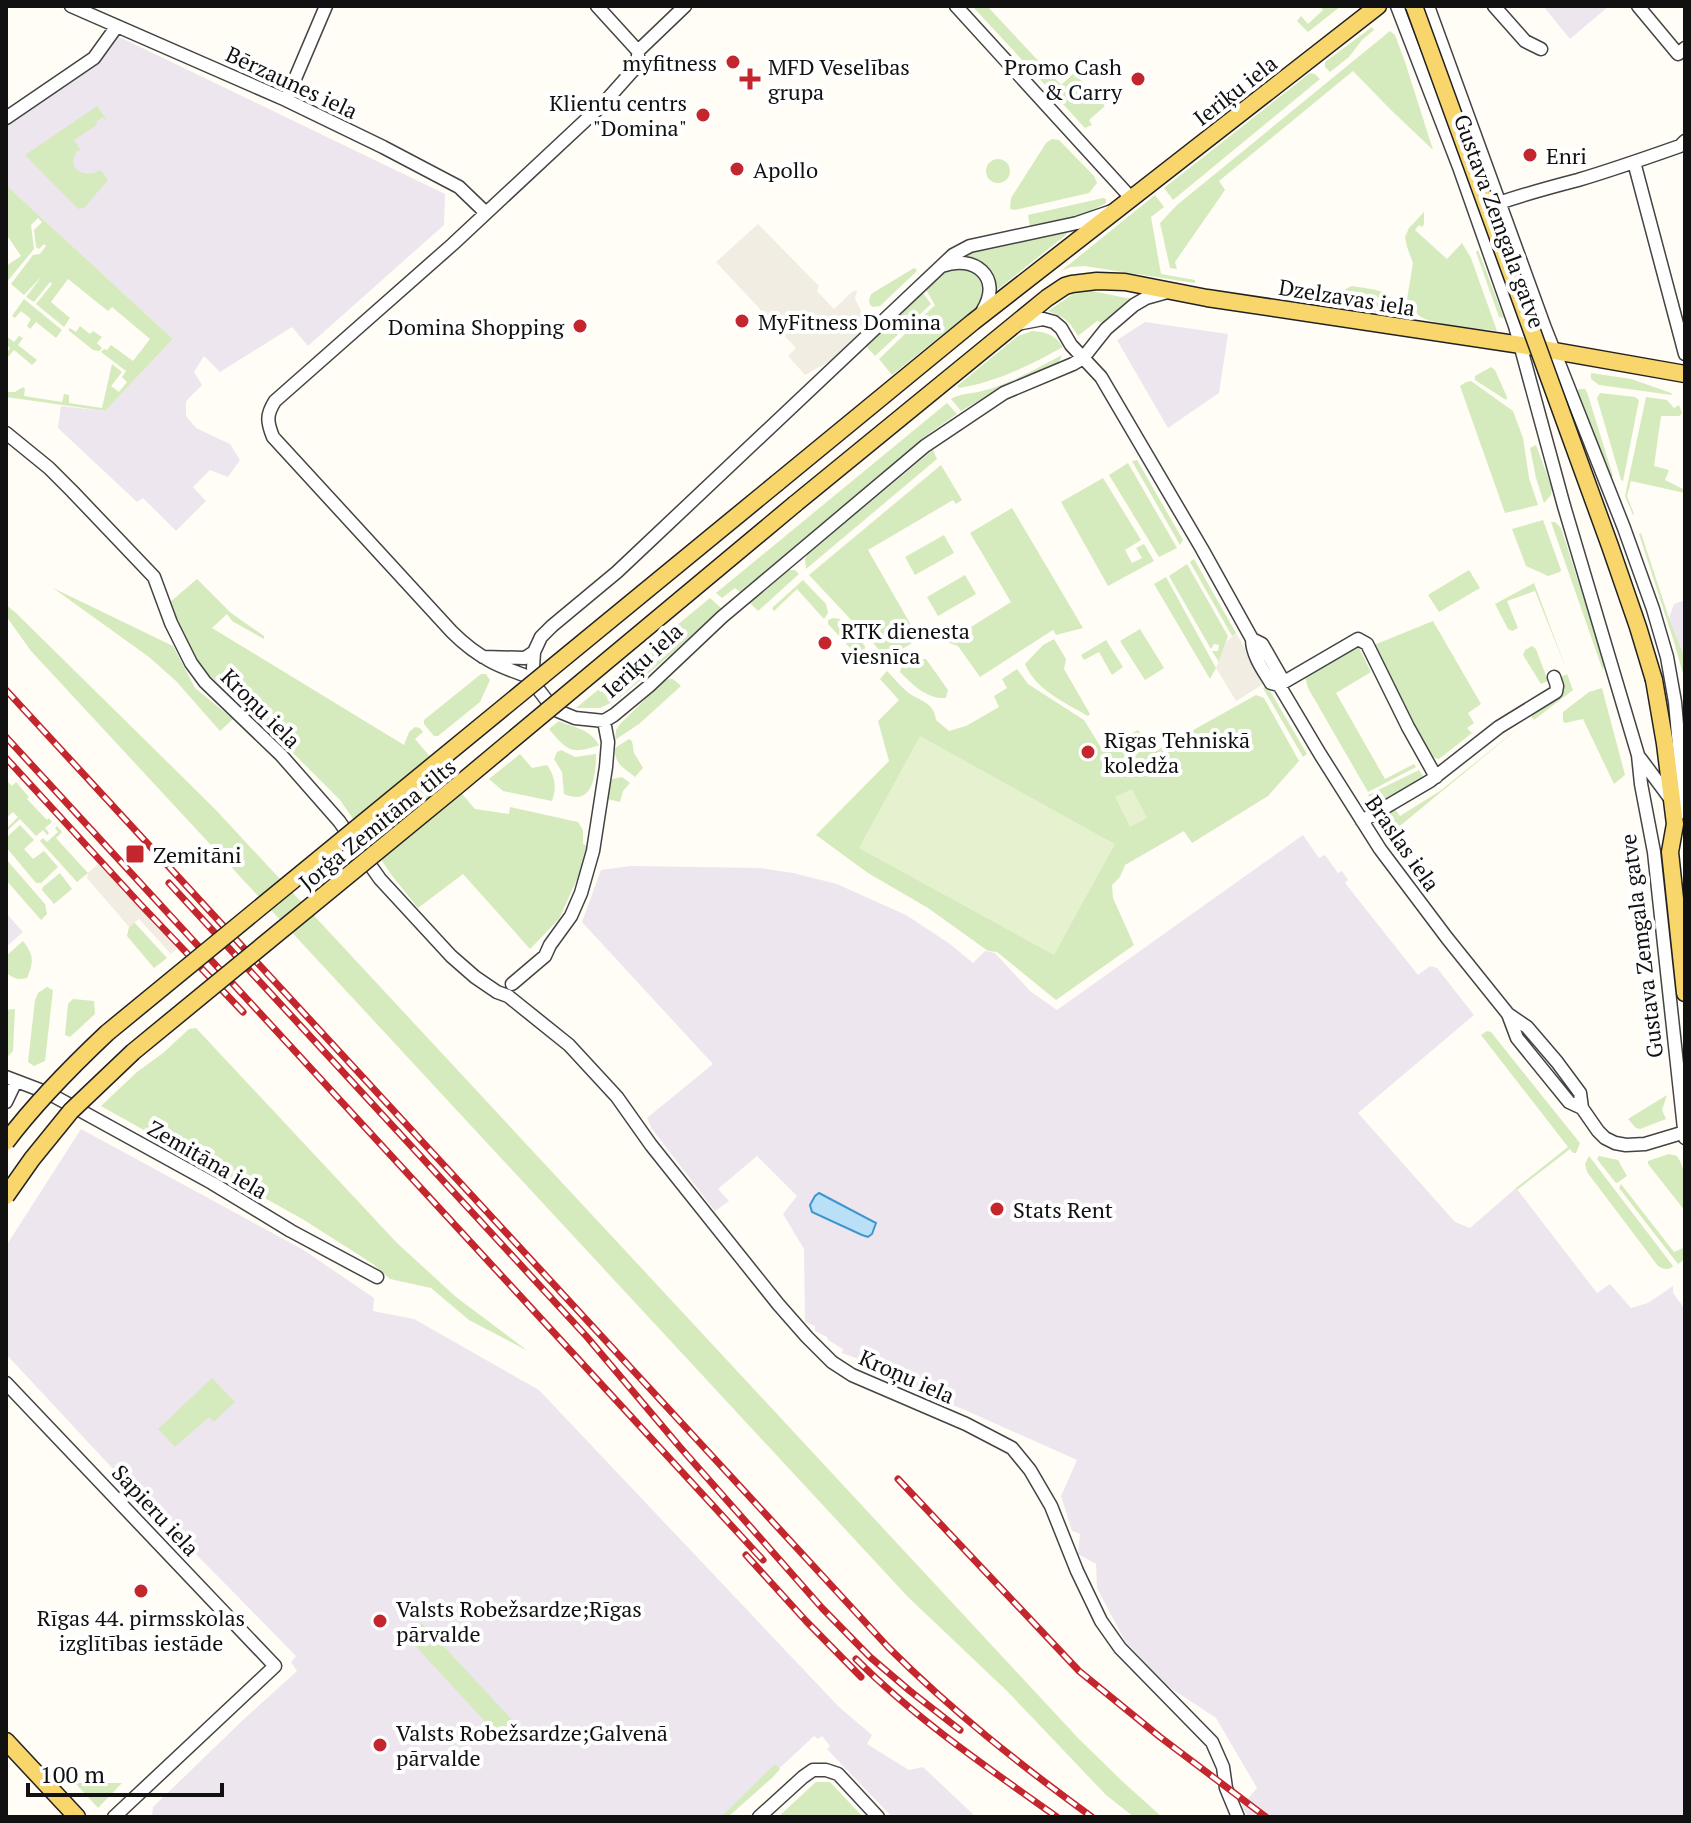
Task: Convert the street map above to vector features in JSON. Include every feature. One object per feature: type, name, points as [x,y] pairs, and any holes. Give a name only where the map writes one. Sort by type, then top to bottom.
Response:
[{"type":"main road","name":"Ieriķu iela","points":[[777,483],[973,322],[1378,6]]},
{"type":"main road","name":"Gustava Zemgala gatve","points":[[1414,6],[1638,627],[1654,680],[1672,801],[1680,818],[1685,847]]},
{"type":"main road","name":"Dzelzavas iela","points":[[1014,325],[1058,290],[1072,284],[1125,282],[1685,374]]},
{"type":"main road","name":"Jorģa Zemitāna tilts","points":[[6,1196],[71,1111],[133,1052],[1014,325]]},
{"type":"main road","name":"Jorģa Zemitāna tilts","points":[[6,1142],[59,1080],[107,1033],[777,483]]},
{"type":"main road","name":"Gustava Zemgala gatve","points":[[1680,818],[1670,852],[1685,993]]},
{"type":"main road","points":[[6,1741],[77,1817]]},
{"type":"street","name":"Bērzaunes iela","points":[[71,6],[286,100],[383,147],[459,187],[486,213]]},
{"type":"street","points":[[286,100],[326,6]]},
{"type":"street","points":[[597,6],[638,51]]},
{"type":"street","points":[[534,652],[535,679],[498,666],[468,649],[273,437],[268,412],[275,401],[603,104],[636,67],[638,51],[685,6]]},
{"type":"street","points":[[956,6],[1126,204]]},
{"type":"street","name":"Gustava Zemgala gatve","points":[[1397,6],[1459,167],[1521,345],[1564,506],[1638,755],[1657,878],[1685,1134]]},
{"type":"street","name":"Gustava Zemgala gatve","points":[[1428,6],[1554,351],[1624,528],[1677,681],[1685,717]]},
{"type":"street","points":[[1494,6],[1525,41],[1541,49]]},
{"type":"street","points":[[1638,6],[1678,54],[1685,48]]},
{"type":"street","points":[[6,118],[94,58],[117,26]]},
{"type":"street","points":[[1499,203],[1683,146]]},
{"type":"street","points":[[1634,162],[1685,354]]},
{"type":"street","name":"Ieriķu iela","points":[[534,652],[541,637],[552,626],[617,572],[953,255],[970,246],[1077,223],[1126,204]]},
{"type":"street","name":"Ieriķu iela","points":[[939,267],[959,263],[976,266],[986,276],[991,288],[990,299],[973,322]]},
{"type":"street","name":"Ieriķu iela","points":[[535,679],[543,696],[558,711],[575,718],[604,721],[614,715],[722,617],[925,446],[1004,393],[1083,358],[1106,329],[1134,305],[1171,291]]},
{"type":"street","name":"Braslas iela","points":[[1014,325],[1043,319],[1054,322],[1101,377],[1202,549],[1252,639],[1252,649],[1271,683],[1279,685],[1380,849],[1508,1014],[1517,1038],[1569,1102],[1582,1108],[1598,1131],[1615,1143],[1645,1144],[1685,1134]]},
{"type":"street","points":[[1551,454],[1555,442],[1563,434],[1572,431],[1587,434]]},
{"type":"street","name":"Kroņu iela","points":[[6,433],[64,483],[154,577],[171,623],[191,663],[205,682],[281,755],[339,821],[380,879],[451,956],[497,992],[510,990],[569,1045],[617,1097],[651,1145],[778,1304],[832,1362],[852,1375],[966,1424],[1012,1448],[1030,1470],[1051,1506],[1101,1621],[1120,1648],[1212,1742],[1238,1817]]},
{"type":"street","points":[[1279,685],[1358,639],[1364,642],[1436,777]]},
{"type":"street","points":[[483,657],[525,658],[534,652]]},
{"type":"street","name":"Gustava Zemgala gatve","points":[[1667,657],[1679,731],[1680,818]]},
{"type":"street","points":[[1362,821],[1436,777],[1499,727],[1556,692],[1554,677]]},
{"type":"street","points":[[510,990],[517,971],[550,945],[571,916],[589,869],[607,757],[604,721]]},
{"type":"street","name":"Gustava Zemgala gatve","points":[[1638,755],[1672,801]]},
{"type":"street","name":"Zemitāna iela","points":[[6,1102],[11,1079],[48,1093],[377,1277]]},
{"type":"street","name":"Sapieru iela","points":[[6,1383],[275,1666],[114,1817]]},
{"type":"street","points":[[759,1817],[813,1770],[838,1774],[878,1817]]},
{"type":"shaded area","points":[[1543,6],[1609,6],[1570,39]]},
{"type":"shaded area","points":[[105,30],[445,194],[444,225],[308,346],[292,327],[220,372],[204,356],[194,372],[202,385],[186,402],[186,416],[196,428],[230,444],[240,460],[228,477],[210,470],[193,487],[206,501],[176,531],[143,498],[137,502],[58,428],[61,406],[105,411],[173,339],[6,185],[6,109],[84,56],[95,47]]},
{"type":"shaded area","points":[[758,224],[819,286],[817,291],[834,309],[857,290],[855,299],[868,324],[834,359],[805,375],[788,356],[796,348],[716,262]]},
{"type":"shaded area","points":[[1145,322],[1228,334],[1219,393],[1168,428],[1117,340]]},
{"type":"shaded area","points":[[1685,600],[1685,658],[1669,618],[1674,604]]},
{"type":"shaded area","points":[[1236,633],[1265,683],[1236,701],[1216,668],[1226,642]]},
{"type":"shaded area","points":[[1303,835],[1319,858],[1325,855],[1338,873],[1342,871],[1348,880],[1345,883],[1418,975],[1430,966],[1437,968],[1474,1015],[1358,1113],[1455,1222],[1470,1228],[1516,1188],[1597,1293],[1610,1284],[1631,1308],[1648,1303],[1673,1286],[1673,1293],[1685,1309],[1685,1817],[1249,1817],[1241,1807],[1257,1788],[1216,1718],[1166,1685],[1125,1641],[1097,1588],[1096,1564],[1078,1554],[1080,1534],[1072,1531],[1061,1496],[1077,1460],[862,1368],[861,1360],[842,1353],[843,1349],[815,1331],[815,1326],[805,1322],[804,1249],[783,1214],[797,1196],[757,1156],[718,1189],[729,1201],[715,1211],[652,1129],[647,1118],[713,1064],[582,922],[601,870],[630,866],[761,868],[793,873],[837,884],[906,915],[973,963],[985,951],[995,953],[1030,991],[1057,1010]]},
{"type":"shaded area","points":[[98,864],[177,949],[171,954],[139,919],[129,927],[87,878]]},
{"type":"shaded area","points":[[6,913],[23,932],[6,947]]},
{"type":"shaded area","points":[[81,1129],[302,1249],[374,1298],[373,1311],[414,1319],[539,1390],[839,1707],[872,1735],[867,1744],[909,1770],[923,1767],[976,1817],[892,1817],[827,1749],[830,1746],[822,1736],[818,1739],[814,1736],[727,1817],[152,1817],[153,1807],[297,1671],[291,1662],[296,1656],[127,1484],[6,1354],[6,1246]]},
{"type":"green space","points":[[987,6],[1061,85],[1074,73],[1105,106],[1089,120],[1092,125],[1085,128],[974,8]]},
{"type":"green space","points":[[1320,6],[1341,6],[1308,32],[1297,21],[1301,16],[1308,24],[1323,10]]},
{"type":"green space","points":[[1372,27],[1374,30],[1349,57],[1330,72],[1325,67],[1325,62]]},
{"type":"green space","points":[[1390,31],[1395,35],[1405,62],[1433,150],[1353,71],[1219,181],[1225,190],[1175,262],[1177,269],[1170,268],[1160,223],[1177,205]]},
{"type":"green space","points":[[1310,73],[1320,79],[1173,200],[1164,188]]},
{"type":"green space","points":[[97,106],[106,119],[103,117],[96,122],[97,125],[74,140],[81,150],[77,151],[73,163],[83,173],[101,170],[108,180],[84,208],[78,209],[25,155]]},
{"type":"green space","points":[[1052,139],[1059,140],[1097,183],[1089,193],[1010,209],[1011,198],[1046,143]]},
{"type":"green space","points":[[998,159],[1006,163],[1010,171],[1006,179],[998,183],[990,179],[986,171],[990,163]]},
{"type":"green space","points":[[6,185],[173,339],[105,411],[6,397],[6,392],[15,392],[23,387],[24,396],[62,402],[64,394],[69,395],[69,403],[102,408],[112,364],[122,372],[111,386],[119,392],[127,382],[122,377],[126,371],[101,352],[111,345],[133,361],[150,339],[112,307],[108,311],[68,279],[51,302],[70,318],[64,327],[36,304],[52,284],[50,282],[34,302],[26,297],[42,276],[24,295],[11,284],[33,255],[40,254],[46,246],[36,247],[34,230],[42,222],[38,218],[31,225],[34,249],[6,283],[6,266],[21,256],[6,234]]},
{"type":"green space","points":[[1155,195],[1164,207],[1151,217],[1161,274],[1195,280],[1195,283],[1084,266],[1061,271]]},
{"type":"green space","points":[[1103,198],[1106,203],[1075,219],[1030,227],[1028,215]]},
{"type":"green space","points":[[1424,212],[1424,224],[1415,230],[1447,259],[1462,243],[1471,258],[1497,331],[1433,321],[1418,315],[1412,308],[1407,299],[1413,263],[1405,237]]},
{"type":"green space","points":[[1065,231],[1067,234],[997,290],[990,274],[965,256],[967,253]]},
{"type":"green space","points":[[1478,250],[1504,318],[1499,317],[1476,252]]},
{"type":"green space","points":[[914,268],[916,272],[880,306],[870,305],[871,294]]},
{"type":"green space","points":[[957,269],[971,271],[982,282],[982,303],[892,375],[879,359],[935,305],[926,290],[945,273]]},
{"type":"green space","points":[[1352,286],[1388,295],[1396,305],[1397,314],[1338,306],[1335,302],[1338,296]]},
{"type":"green space","points":[[1092,291],[1131,299],[1103,323],[1097,321],[1078,336],[1066,320],[1048,311],[1073,294]]},
{"type":"green space","points":[[923,293],[931,304],[875,356],[866,346]]},
{"type":"green space","points":[[24,299],[62,330],[56,338],[36,322],[30,329],[27,326],[31,319],[21,311],[15,318],[12,316]]},
{"type":"green space","points":[[80,326],[90,334],[93,331],[102,337],[97,343],[102,348],[99,351],[93,350],[68,330],[70,328],[76,332]]},
{"type":"green space","points":[[1032,331],[1050,335],[1063,347],[1000,377],[957,386],[1018,336]]},
{"type":"green space","points":[[6,336],[14,342],[19,336],[23,338],[18,345],[37,360],[32,365],[14,350],[8,357],[10,348],[6,344]]},
{"type":"green space","points":[[1062,355],[1059,362],[1050,367],[1014,380],[961,411],[951,399],[1003,384]]},
{"type":"green space","points":[[1491,367],[1495,370],[1506,400],[1475,380],[1475,376]]},
{"type":"green space","points":[[1591,373],[1631,379],[1672,395],[1599,385],[1591,379]]},
{"type":"green space","points":[[1471,381],[1513,411],[1523,438],[1529,478],[1538,505],[1505,513],[1460,386]]},
{"type":"green space","points":[[1579,389],[1587,392],[1611,477],[1576,392]]},
{"type":"green space","points":[[1600,393],[1639,400],[1623,481],[1597,398]]},
{"type":"green space","points":[[1646,397],[1667,400],[1674,408],[1679,405],[1682,413],[1679,416],[1661,416],[1654,466],[1669,470],[1665,480],[1685,490],[1685,493],[1631,481],[1627,496],[1633,515],[1625,496]]},
{"type":"green space","points":[[947,403],[957,414],[931,432],[740,592],[735,588],[722,598],[716,593]]},
{"type":"green space","points":[[1536,445],[1552,488],[1551,495],[1544,503],[1530,448]]},
{"type":"green space","points":[[933,450],[937,459],[806,569],[808,554]]},
{"type":"green space","points":[[1137,460],[1183,540],[1180,545],[1132,461]]},
{"type":"green space","points":[[1128,463],[1177,548],[1159,557],[1109,475]]},
{"type":"green space","points":[[941,465],[962,500],[956,504],[953,500],[868,550],[919,639],[887,658],[809,575]]},
{"type":"green space","points":[[1103,478],[1141,540],[1125,550],[1132,563],[1142,558],[1136,548],[1144,544],[1154,561],[1108,586],[1061,502]]},
{"type":"green space","points":[[1012,508],[1083,628],[1056,635],[1053,630],[980,677],[958,646],[947,642],[1011,602],[970,533]]},
{"type":"green space","points":[[1543,520],[1561,570],[1548,576],[1526,566],[1512,529]]},
{"type":"green space","points":[[1551,522],[1561,528],[1604,662],[1603,671]]},
{"type":"green space","points":[[1639,534],[1685,658],[1685,681]]},
{"type":"green space","points":[[944,535],[954,553],[915,575],[905,557]]},
{"type":"green space","points":[[1194,559],[1236,633],[1232,636],[1190,562]]},
{"type":"green space","points":[[1187,564],[1228,636],[1219,662],[1212,651],[1218,651],[1219,645],[1214,644],[1211,649],[1169,576]]},
{"type":"green space","points":[[788,570],[799,574],[758,611],[749,602]]},
{"type":"green space","points":[[1469,570],[1480,588],[1439,612],[1428,595]]},
{"type":"green space","points":[[965,575],[976,594],[938,616],[927,597]]},
{"type":"green space","points":[[1166,577],[1216,668],[1210,679],[1154,584]]},
{"type":"green space","points":[[197,579],[231,613],[264,639],[232,621],[227,614],[212,628],[404,745],[409,732],[415,727],[420,728],[423,732],[415,739],[475,809],[509,814],[510,807],[578,822],[583,830],[583,844],[588,847],[578,877],[559,919],[530,949],[463,874],[418,908],[340,800],[261,721],[199,666],[169,603]]},
{"type":"green space","points":[[803,580],[826,604],[828,613],[824,619],[797,589],[774,611],[772,608]]},
{"type":"green space","points":[[1534,583],[1567,671],[1535,591],[1507,601],[1518,628],[1512,631],[1495,604]]},
{"type":"green space","points":[[53,588],[173,646],[195,688],[233,719],[220,731],[176,681],[149,657]]},
{"type":"green space","points":[[710,598],[721,608],[617,700],[600,708],[576,708]]},
{"type":"green space","points":[[6,605],[215,809],[1078,1738],[1162,1817],[1134,1817],[1106,1795],[1007,1691],[908,1597],[31,651],[6,616]]},
{"type":"green space","points":[[840,619],[865,646],[864,663],[828,624],[828,620]]},
{"type":"green space","points":[[1433,621],[1481,704],[1468,713],[1474,723],[1467,728],[1472,733],[1439,759],[1432,757],[1374,645]]},
{"type":"green space","points":[[1140,629],[1164,668],[1145,680],[1120,641]]},
{"type":"green space","points":[[1054,639],[1066,659],[1064,669],[1090,714],[1088,716],[1043,688],[1025,664],[1043,645]]},
{"type":"green space","points":[[1106,640],[1123,667],[1112,675],[1099,652],[1084,660],[1081,655]]},
{"type":"green space","points":[[1357,644],[1371,672],[1336,693],[1385,779],[1414,764],[1416,767],[1368,792],[1308,688],[1304,674]]},
{"type":"green space","points":[[1532,646],[1548,681],[1541,684],[1523,655]]},
{"type":"green space","points":[[914,659],[926,659],[948,690],[946,698],[926,694],[900,672],[901,667]]},
{"type":"green space","name":"Rīgas Tehniskā koledža","points":[[1017,669],[1028,684],[1084,720],[1102,749],[1138,730],[1154,752],[1256,695],[1264,698],[1299,761],[1268,796],[1192,843],[1184,831],[1125,865],[1112,885],[1113,898],[1134,945],[1056,1000],[997,952],[988,951],[928,908],[868,873],[816,835],[889,761],[878,721],[899,700],[880,679],[887,671],[907,692],[930,706],[936,720],[949,731],[966,726],[999,707],[994,696],[1007,688],[1002,679]]},
{"type":"green space","points":[[481,674],[486,674],[490,680],[480,702],[434,736],[424,720]]},
{"type":"green space","points":[[1567,674],[1573,690],[1534,720],[1531,716],[1564,692],[1559,678]]},
{"type":"green space","points":[[669,679],[681,686],[639,724],[615,740],[620,724]]},
{"type":"green space","points":[[1267,686],[1307,754],[1303,757],[1263,688]]},
{"type":"green space","points":[[1602,688],[1625,775],[1614,784],[1583,719],[1563,721],[1563,712],[1589,692]]},
{"type":"green space","points":[[559,721],[587,732],[599,745],[582,750],[566,746],[549,729]]},
{"type":"green space","points":[[1527,721],[1395,830],[1382,815],[1394,808],[1400,816],[1440,791]]},
{"type":"green space","points":[[920,736],[1115,844],[1054,955],[859,848]]},
{"type":"green space","points":[[629,739],[643,768],[635,777],[620,765],[615,753],[615,748]]},
{"type":"green space","points":[[561,750],[575,757],[596,754],[594,779],[587,793],[574,797],[564,794],[562,772],[554,759]]},
{"type":"green space","points":[[520,754],[532,768],[547,765],[554,782],[552,801],[503,791],[489,779]]},
{"type":"green space","points":[[1419,770],[1423,776],[1421,779],[1375,804],[1368,795]]},
{"type":"green space","points":[[622,777],[630,783],[623,791],[620,802],[607,799],[612,779]]},
{"type":"green space","points":[[6,780],[12,786],[16,782],[29,797],[27,799],[52,822],[45,828],[49,833],[47,835],[43,830],[36,836],[20,819],[8,830],[18,817],[13,812],[6,818]]},
{"type":"green space","points":[[1132,789],[1147,818],[1130,827],[1115,797]]},
{"type":"green space","points":[[20,825],[34,840],[24,849],[33,859],[44,851],[58,867],[41,883],[36,883],[6,847],[6,838]]},
{"type":"green space","points":[[57,826],[62,832],[56,838],[88,873],[77,882],[40,841],[43,838],[47,842],[58,832]]},
{"type":"green space","points":[[6,859],[45,904],[47,914],[41,920],[6,880]]},
{"type":"green space","points":[[60,873],[72,889],[54,904],[42,890]]},
{"type":"green space","points":[[134,922],[167,958],[154,968],[127,936]]},
{"type":"green space","points":[[23,941],[32,963],[27,978],[13,978],[6,972],[6,956]]},
{"type":"green space","points":[[47,987],[53,990],[45,1061],[34,1066],[28,1062],[35,1000],[38,993]]},
{"type":"green space","points":[[73,999],[94,1001],[95,1014],[70,1037],[65,1035],[68,1004]]},
{"type":"green space","points":[[15,1009],[13,1051],[6,1058],[6,1010]]},
{"type":"green space","points":[[196,1028],[397,1243],[456,1297],[528,1351],[469,1320],[431,1288],[390,1279],[373,1264],[304,1220],[101,1106],[189,1029]]},
{"type":"green space","points":[[1491,1032],[1580,1143],[1576,1153],[1570,1149],[1517,1190],[1568,1147],[1481,1035]]},
{"type":"green space","points":[[1667,1095],[1662,1110],[1666,1119],[1640,1129],[1628,1119]]},
{"type":"green space","points":[[1669,1154],[1677,1156],[1683,1169],[1685,1211],[1648,1164],[1648,1161]]},
{"type":"green space","points":[[1589,1156],[1673,1266],[1671,1268],[1658,1266],[1587,1172],[1585,1164]]},
{"type":"green space","points":[[1599,1156],[1618,1160],[1627,1176],[1615,1182],[1597,1159]]},
{"type":"green space","points":[[1621,1184],[1674,1252],[1683,1248],[1685,1259],[1678,1264],[1619,1188]]},
{"type":"green space","points":[[212,1378],[235,1402],[214,1422],[209,1417],[175,1447],[158,1429]]},
{"type":"green space","points":[[422,1623],[518,1726],[502,1740],[407,1637]]},
{"type":"green space","points":[[775,1764],[780,1769],[774,1776],[728,1817],[721,1817]]},
{"type":"green space","points":[[816,1782],[830,1782],[863,1817],[778,1817]]},
{"type":"green space","points":[[75,1783],[122,1783],[98,1808]]},
{"type":"water","points":[[819,1193],[876,1223],[872,1234],[868,1237],[862,1235],[812,1212],[810,1205]]},
{"type":"railway","points":[[6,690],[888,1647],[987,1736],[1092,1817]]},
{"type":"railway","points":[[6,737],[763,1560]]},
{"type":"railway","points":[[6,758],[243,1012]]},
{"type":"railway","points":[[169,883],[587,1337],[822,1608],[870,1657],[960,1730]]},
{"type":"railway","points":[[898,1479],[1079,1671],[1266,1817]]},
{"type":"railway","points":[[746,1555],[861,1677]]},
{"type":"railway","points":[[856,1659],[928,1722],[1057,1817]]},
{"type":"place","name":"myfitness","points":[[733,62]]},
{"type":"place","name":"MFD Veselības grupa","points":[[750,79]]},
{"type":"place","name":"Promo Cash & Carry","points":[[1138,79]]},
{"type":"place","name":"Klientu centrs \"Domina\"","points":[[703,115]]},
{"type":"place","name":"Enri","points":[[1530,155]]},
{"type":"place","name":"Apollo","points":[[737,169]]},
{"type":"place","name":"MyFitness Domina","points":[[742,321]]},
{"type":"place","name":"Domina Shopping","points":[[580,326]]},
{"type":"place","name":"RTK dienesta viesnīca","points":[[825,643]]},
{"type":"place","name":"Rīgas Tehniskā koledža","points":[[1088,752]]},
{"type":"place","name":"Zemitāni","points":[[135,854]]},
{"type":"place","name":"Stats Rent","points":[[997,1209]]},
{"type":"place","name":"Rīgas 44. pirmsskolas izglītības iestāde","points":[[141,1591]]},
{"type":"place","name":"Valsts Robežsardze;Rīgas pārvalde","points":[[380,1621]]},
{"type":"place","name":"Valsts Robežsardze;Galvenā pārvalde","points":[[380,1745]]}]
